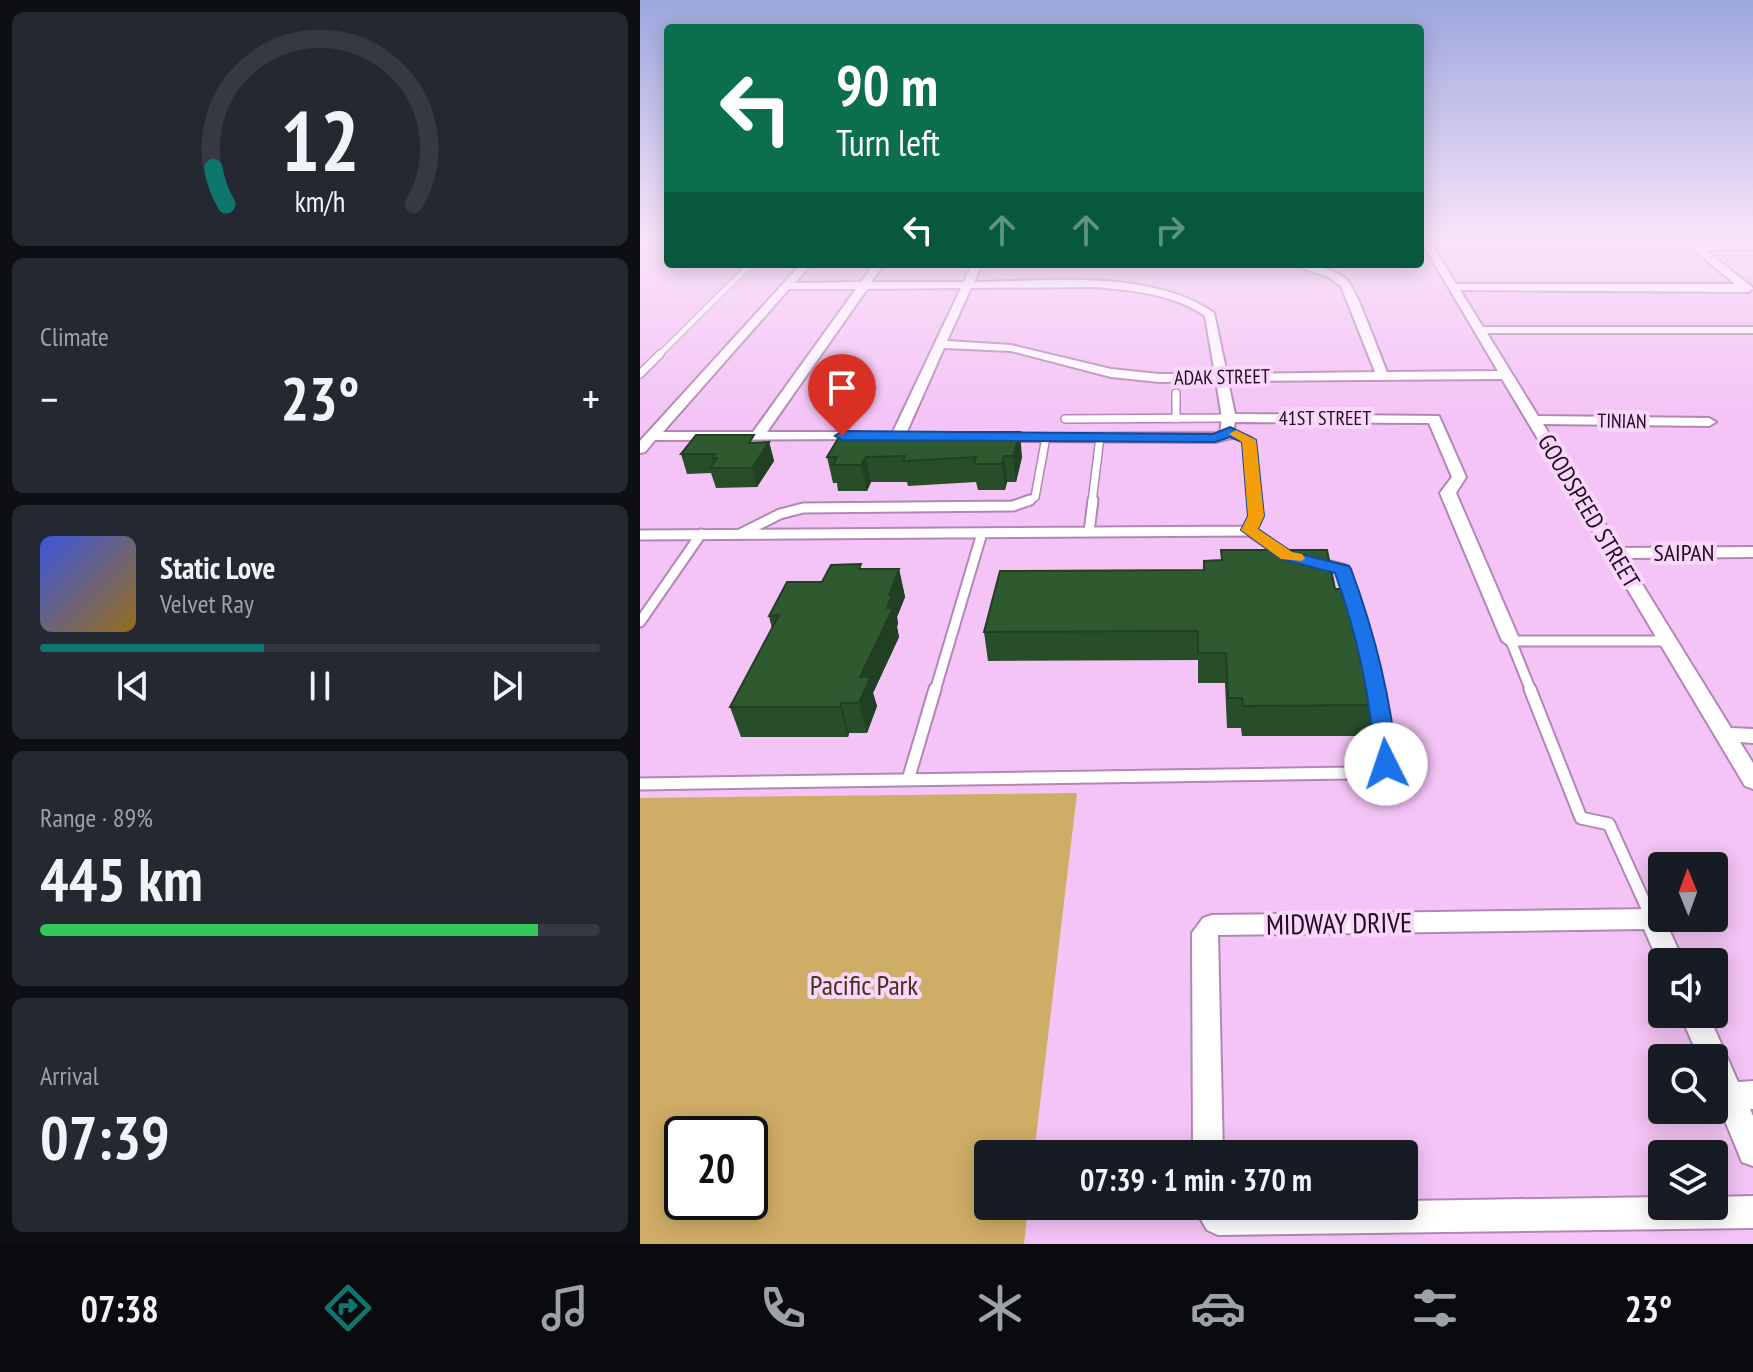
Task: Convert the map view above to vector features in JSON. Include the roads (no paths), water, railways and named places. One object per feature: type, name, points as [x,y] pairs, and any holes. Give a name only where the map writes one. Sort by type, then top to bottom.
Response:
[{"type":"street","points":[[640,449],[775,299]]},
{"type":"street","points":[[757,436],[855,299]]},
{"type":"street","points":[[652,436],[905,436],[961,299]]},
{"type":"street","points":[[1167,299],[1200,307],[1211,318],[1230,425]]},
{"type":"street","points":[[1351,299],[1382,375]]},
{"type":"street","name":"GOODSPEED STREET","points":[[1460,299],[1753,781]]},
{"type":"street","points":[[1478,330],[1753,330]]},
{"type":"street","name":"ADAK STREET","points":[[941,344],[1011,348],[1126,376],[1507,375]]},
{"type":"street","name":"41ST STREET","points":[[987,436],[1215,438],[1230,425],[1434,419],[1459,477],[1448,493],[1511,641]]},
{"type":"street","name":"TINIAN","points":[[1534,420],[1709,422]]},
{"type":"street","name":"SAIPAN","points":[[1614,553],[1753,552]]},
{"type":"street","points":[[1726,735],[1753,736]]},
{"type":"street","name":"MIDWAY DRIVE","points":[[1208,1140],[1205,933],[1212,925],[1648,919]]},
{"type":"street","points":[[1728,1078],[1741,1095],[1753,1151]]},
{"type":"street","points":[[1418,1216],[1753,1212]]},
{"type":"lane","points":[[640,374],[716,299]]},
{"type":"lane","points":[[1176,393],[1176,419]]},
{"type":"lane","points":[[1065,419],[1176,419],[1230,425],[1249,440],[1256,516],[1249,530]]},
{"type":"lane","points":[[739,534],[759,523],[803,508],[1013,506],[1027,503],[1035,497],[1046,437]]},
{"type":"lane","points":[[1089,532],[1100,437]]},
{"type":"lane","points":[[640,535],[1249,530],[1287,555],[1301,559]]},
{"type":"lane","points":[[908,780],[982,533]]},
{"type":"lane","points":[[640,622],[701,534]]},
{"type":"lane","points":[[640,784],[1350,773],[1386,764],[1383,719],[1355,602],[1343,569],[1315,562]]},
{"type":"lane","points":[[1648,910],[1609,824],[1581,818],[1511,641],[1668,641]]},
{"type":"park label","name":"Pacific Park","points":[[864,984]]}]
